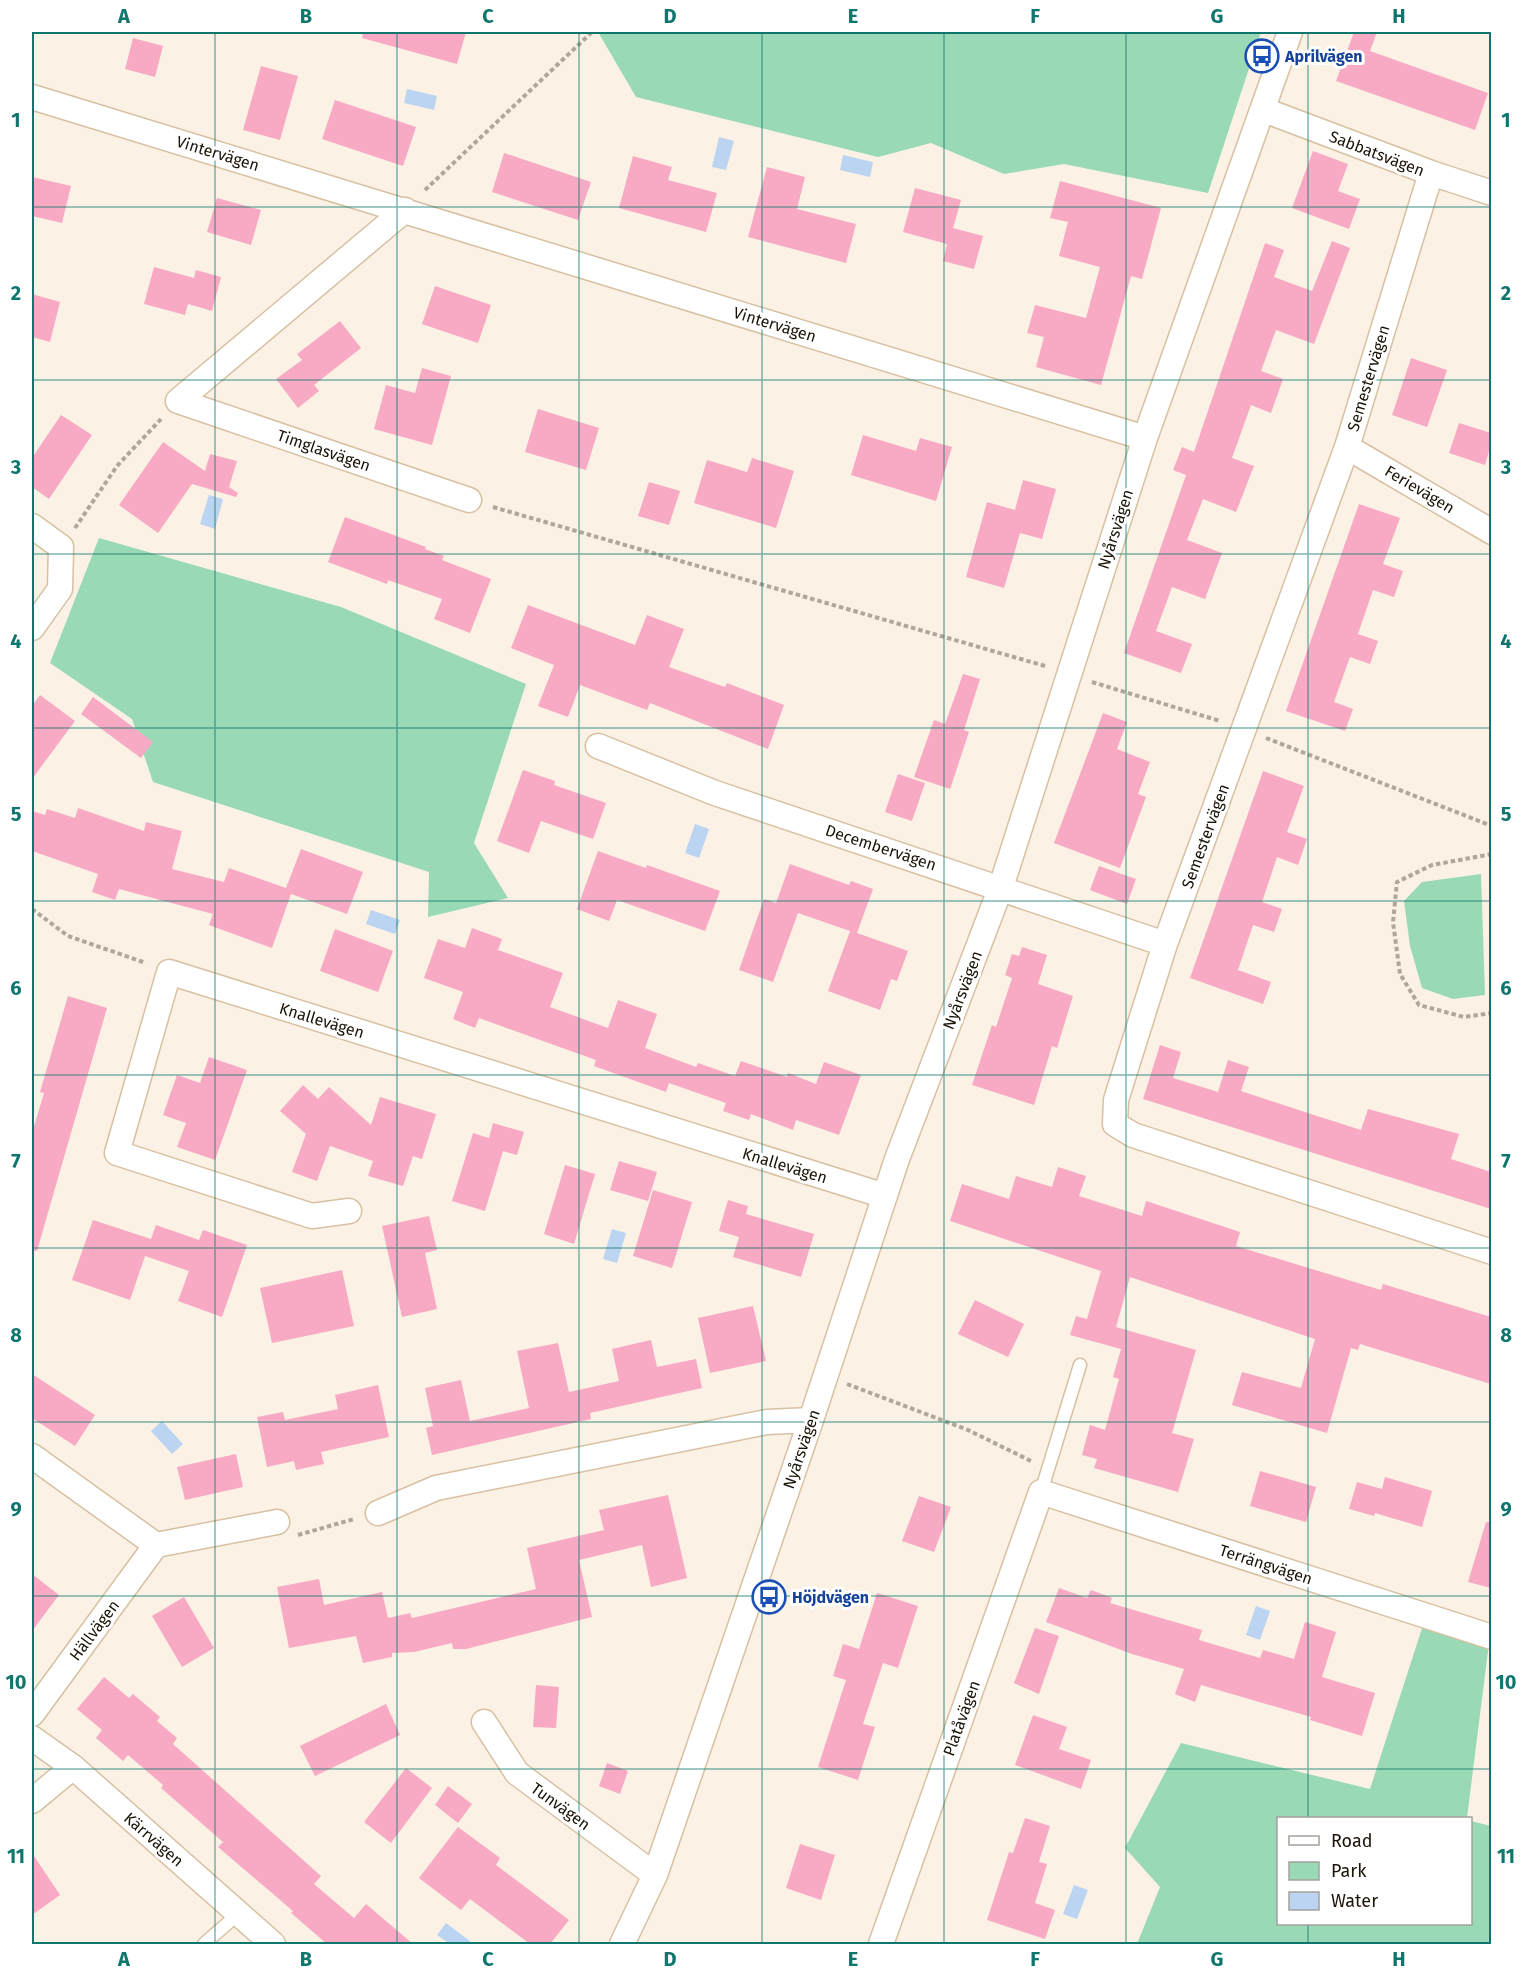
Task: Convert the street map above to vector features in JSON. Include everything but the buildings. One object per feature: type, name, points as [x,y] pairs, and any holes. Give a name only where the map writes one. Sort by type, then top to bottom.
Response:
[{"type":"street","name":"Nyårsvägen","points":[[622,1944],[655,1875],[826,1376],[885,1196],[1001,887],[1145,438],[1290,32]]},
{"type":"street","name":"Vintervägen","points":[[32,97],[1145,438]]},
{"type":"street","name":"Sabbatsvägen","points":[[1264,110],[1431,173],[1491,193]]},
{"type":"street","name":"Semestervägen","points":[[1431,173],[1347,447],[1165,944],[1116,1100],[1115,1124],[1132,1135],[1491,1252]]},
{"type":"street","points":[[178,401],[405,210]]},
{"type":"street","name":"Timglasvägen","points":[[178,401],[469,500]]},
{"type":"street","name":"Ferievägen","points":[[1347,447],[1491,532]]},
{"type":"street","points":[[32,526],[61,547],[60,590],[32,628]]},
{"type":"street","name":"Decembervägen","points":[[598,746],[715,793],[1001,887],[1165,944]]},
{"type":"street","points":[[169,972],[117,1153],[312,1216],[349,1211]]},
{"type":"street","name":"Knallevägen","points":[[169,972],[885,1196]]},
{"type":"street","points":[[378,1514],[436,1488],[767,1422],[811,1420]]},
{"type":"street","points":[[32,1456],[156,1545],[277,1522]]},
{"type":"street","name":"Terrängvägen","points":[[1041,1492],[1491,1636]]},
{"type":"street","name":"Platåvägen","points":[[880,1944],[1041,1492]]},
{"type":"street","name":"Hällvägen","points":[[32,1714],[156,1545]]},
{"type":"street","name":"Tunvägen","points":[[484,1722],[517,1773],[655,1875]]},
{"type":"street","name":"Kärrvägen","points":[[32,1738],[73,1767],[273,1944]]},
{"type":"street","points":[[32,1802],[73,1767]]},
{"type":"lane","points":[[1041,1492],[1080,1365]]},
{"type":"lane","points":[[204,1944],[238,1914]]},
{"type":"path","points":[[405,210],[592,32]]},
{"type":"path","points":[[61,547],[117,466],[178,401]]},
{"type":"path","points":[[469,500],[1068,673],[1244,729],[1491,826]]},
{"type":"path","points":[[1491,854],[1432,865],[1397,882],[1393,922],[1400,974],[1419,1005],[1464,1017],[1491,1013]]},
{"type":"path","points":[[32,909],[68,936],[169,972]]},
{"type":"path","points":[[826,1376],[968,1430],[1048,1469]]},
{"type":"path","points":[[277,1522],[294,1536],[339,1523]]},
{"type":"green space","points":[[598,32],[1261,32],[1208,193],[1064,164],[1004,174],[931,143],[878,157],[636,97]]},
{"type":"green space","points":[[99,538],[341,607],[526,684],[474,843],[508,898],[428,917],[429,872],[153,782],[132,719],[50,663]]},
{"type":"green space","points":[[1481,874],[1485,995],[1453,999],[1422,988],[1410,946],[1404,901],[1422,882]]},
{"type":"green space","points":[[1424,1622],[1489,1643],[1467,1817],[1277,1817],[1277,1925],[1472,1925],[1472,1821],[1491,1826],[1491,1944],[1137,1944],[1160,1887],[1125,1848],[1181,1743],[1370,1789]]},
{"type":"water","points":[[407,89],[437,96],[434,110],[404,103]]},
{"type":"water","points":[[719,137],[734,141],[726,170],[712,167]]},
{"type":"water","points":[[843,155],[873,162],[870,177],[840,170]]},
{"type":"water","points":[[209,495],[223,499],[215,529],[200,524]]},
{"type":"water","points":[[695,824],[709,829],[699,858],[685,853]]},
{"type":"water","points":[[371,910],[400,920],[395,934],[366,924]]},
{"type":"water","points":[[612,1229],[626,1233],[617,1263],[603,1259]]},
{"type":"water","points":[[162,1421],[183,1444],[172,1454],[151,1431]]},
{"type":"water","points":[[1256,1606],[1270,1611],[1260,1640],[1246,1635]]},
{"type":"water","points":[[1074,1885],[1088,1890],[1077,1919],[1063,1914]]},
{"type":"water","points":[[446,1923],[470,1941],[468,1944],[450,1944],[437,1935]]},
{"type":"place","name":"Aprilvägen","points":[[1262,56]]},
{"type":"place","name":"Höjdvägen","points":[[769,1597]]}]
